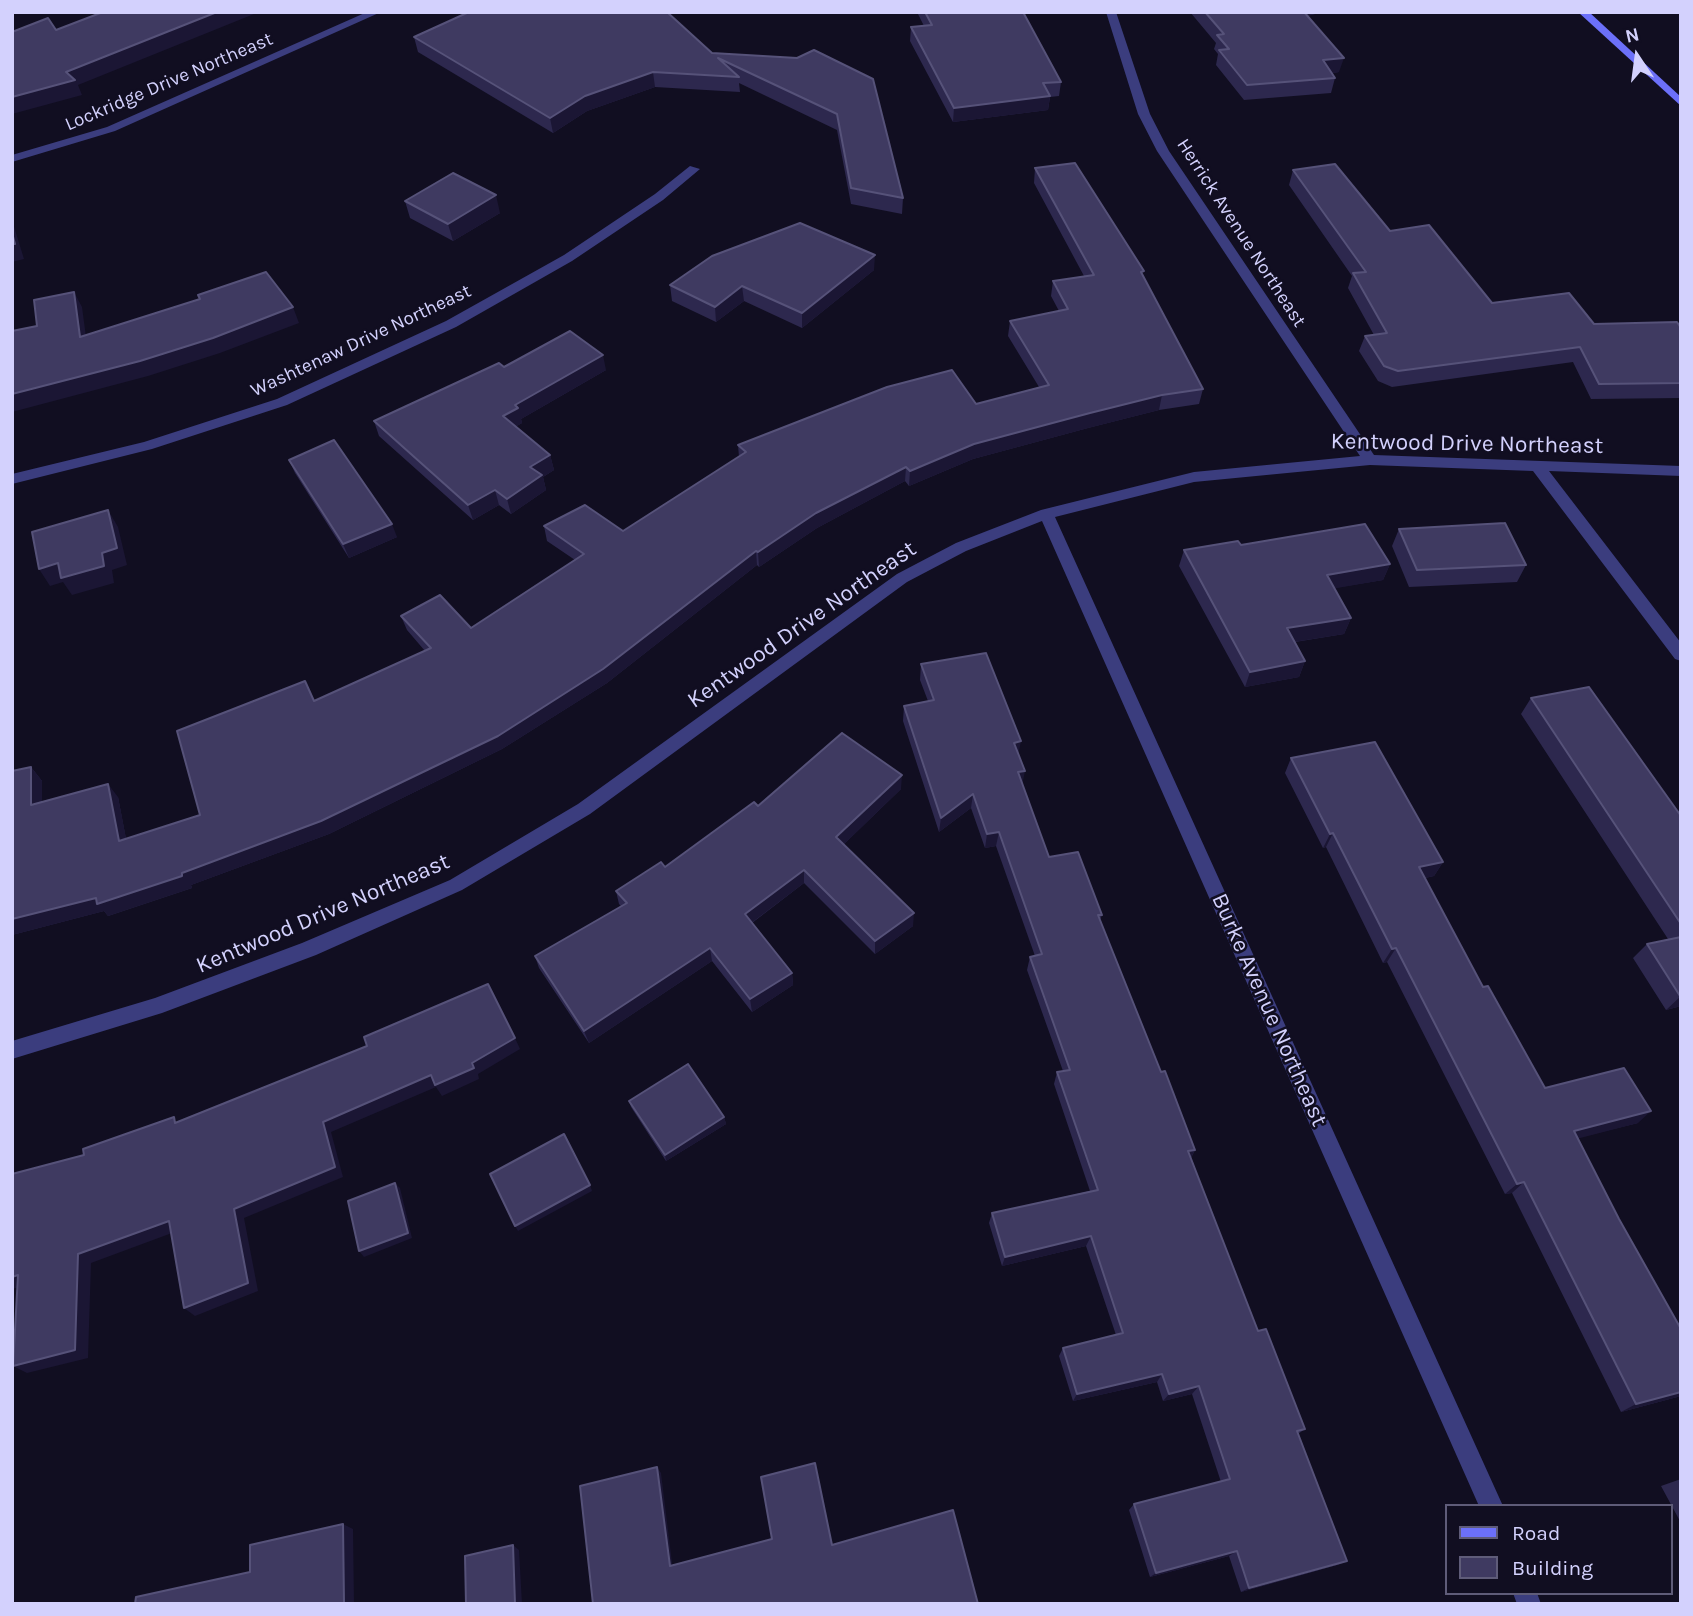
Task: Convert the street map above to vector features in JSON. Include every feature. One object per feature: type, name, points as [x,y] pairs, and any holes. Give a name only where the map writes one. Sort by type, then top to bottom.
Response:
[{"type":"main road","points":[[1583,12],[1681,103]]},
{"type":"street","name":"Lockridge Drive Northeast","points":[[12,159],[111,129],[376,12]]},
{"type":"street","name":"Herrick Avenue Northeast","points":[[1111,12],[1144,114],[1163,151],[1370,460]]},
{"type":"street","name":"Washtenaw Drive Northeast","points":[[12,479],[147,446],[282,402],[451,324],[568,258],[659,197],[694,169]]},
{"type":"street","name":"Kentwood Drive Northeast","points":[[12,1050],[155,1007],[296,954],[456,885],[584,809],[783,661],[902,578],[961,547],[1046,514],[1194,477],[1370,460],[1681,471]]},
{"type":"street","points":[[1538,467],[1681,655]]},
{"type":"street","name":"Burke Avenue Northeast","points":[[1046,514],[1490,1504]]},
{"type":"building","points":[[103,12],[217,12],[66,72],[75,80],[12,97],[12,32],[48,18],[56,30]]},
{"type":"building","points":[[469,12],[667,12],[712,53],[797,58],[814,50],[873,79],[903,198],[851,188],[837,114],[718,58],[739,77],[653,72],[585,96],[550,118],[414,37]]},
{"type":"building","points":[[925,12],[1023,12],[1061,82],[1043,83],[1050,96],[954,108],[911,27],[932,25]]},
{"type":"building","points":[[1205,12],[1304,12],[1344,58],[1323,60],[1335,78],[1247,85],[1219,50],[1229,49],[1217,35],[1224,34]]},
{"type":"building","points":[[1075,163],[1144,271],[1141,272],[1203,389],[1162,395],[1090,413],[974,444],[910,471],[906,467],[816,513],[756,551],[603,669],[498,736],[321,821],[182,873],[182,876],[97,904],[96,898],[12,919],[12,771],[31,767],[31,805],[108,784],[119,841],[200,815],[177,731],[305,681],[314,701],[431,648],[401,616],[440,595],[471,628],[584,554],[544,526],[585,505],[623,531],[746,452],[738,445],[887,387],[952,370],[976,404],[1049,385],[1010,321],[1068,309],[1053,281],[1094,275],[1035,168]]},
{"type":"building","points":[[1335,164],[1390,231],[1429,225],[1492,303],[1569,293],[1594,324],[1677,322],[1681,328],[1681,383],[1599,384],[1580,347],[1398,371],[1384,366],[1365,336],[1387,333],[1353,273],[1366,272],[1293,170]]},
{"type":"building","points":[[453,173],[496,195],[448,224],[405,201]]},
{"type":"building","points":[[800,223],[875,255],[802,313],[742,286],[715,307],[670,285],[712,256]]},
{"type":"building","points":[[266,272],[293,307],[213,338],[140,361],[12,394],[12,331],[37,326],[34,300],[74,292],[80,337],[200,299],[198,295]]},
{"type":"building","points":[[570,331],[603,355],[515,405],[518,408],[503,416],[550,455],[530,467],[542,475],[507,499],[495,490],[468,505],[374,421],[499,363],[504,367]]},
{"type":"building","points":[[334,440],[392,524],[343,544],[289,460]]},
{"type":"building","points":[[108,510],[117,548],[102,553],[104,566],[61,578],[58,563],[39,569],[32,532]]},
{"type":"building","points":[[1505,523],[1526,565],[1417,570],[1399,529]]},
{"type":"building","points":[[1365,524],[1390,564],[1327,575],[1351,618],[1287,628],[1305,661],[1250,672],[1184,550],[1238,541],[1241,545]]},
{"type":"building","points":[[986,653],[1021,741],[1014,743],[1025,771],[1018,772],[1049,857],[1078,852],[1102,915],[1098,915],[1161,1072],[1165,1071],[1195,1150],[1188,1151],[1258,1331],[1266,1329],[1305,1429],[1297,1431],[1347,1561],[1249,1588],[1237,1551],[1156,1573],[1134,1504],[1230,1479],[1199,1386],[1169,1394],[1162,1374],[1077,1394],[1063,1348],[1123,1333],[1091,1236],[1005,1257],[992,1213],[1098,1190],[1057,1072],[1070,1070],[1030,957],[1042,954],[999,832],[987,834],[973,794],[941,818],[904,706],[934,700],[921,664]]},
{"type":"building","points":[[1589,687],[1681,816],[1681,924],[1531,698]]},
{"type":"building","points":[[842,733],[902,775],[836,837],[914,913],[875,941],[804,870],[745,914],[792,973],[750,999],[710,948],[584,1031],[535,956],[627,903],[616,891],[661,862],[665,867],[754,802],[758,806]]},
{"type":"building","points":[[1375,742],[1443,862],[1419,867],[1483,987],[1488,986],[1545,1088],[1624,1068],[1651,1111],[1574,1131],[1619,1219],[1681,1329],[1681,1392],[1636,1404],[1524,1182],[1517,1184],[1396,948],[1392,949],[1291,758]]},
{"type":"building","points":[[1681,937],[1681,996],[1680,996],[1647,944]]},
{"type":"building","points":[[488,984],[515,1038],[472,1063],[474,1068],[435,1085],[431,1075],[323,1122],[335,1167],[234,1209],[248,1283],[184,1308],[169,1221],[78,1254],[75,1350],[13,1366],[18,1275],[12,1277],[12,1174],[84,1155],[83,1149],[174,1117],[175,1123],[367,1046],[364,1037]]},
{"type":"building","points":[[688,1064],[724,1117],[665,1155],[629,1101]]},
{"type":"building","points":[[564,1134],[590,1185],[515,1226],[490,1174]]},
{"type":"building","points":[[395,1183],[408,1233],[359,1251],[348,1201]]},
{"type":"building","points":[[815,1463],[832,1545],[953,1510],[978,1604],[593,1604],[580,1486],[657,1467],[670,1566],[772,1539],[761,1477]]},
{"type":"building","points":[[343,1524],[344,1604],[135,1604],[136,1597],[250,1572],[250,1545]]},
{"type":"building","points":[[513,1545],[515,1604],[466,1604],[465,1556]]}]
